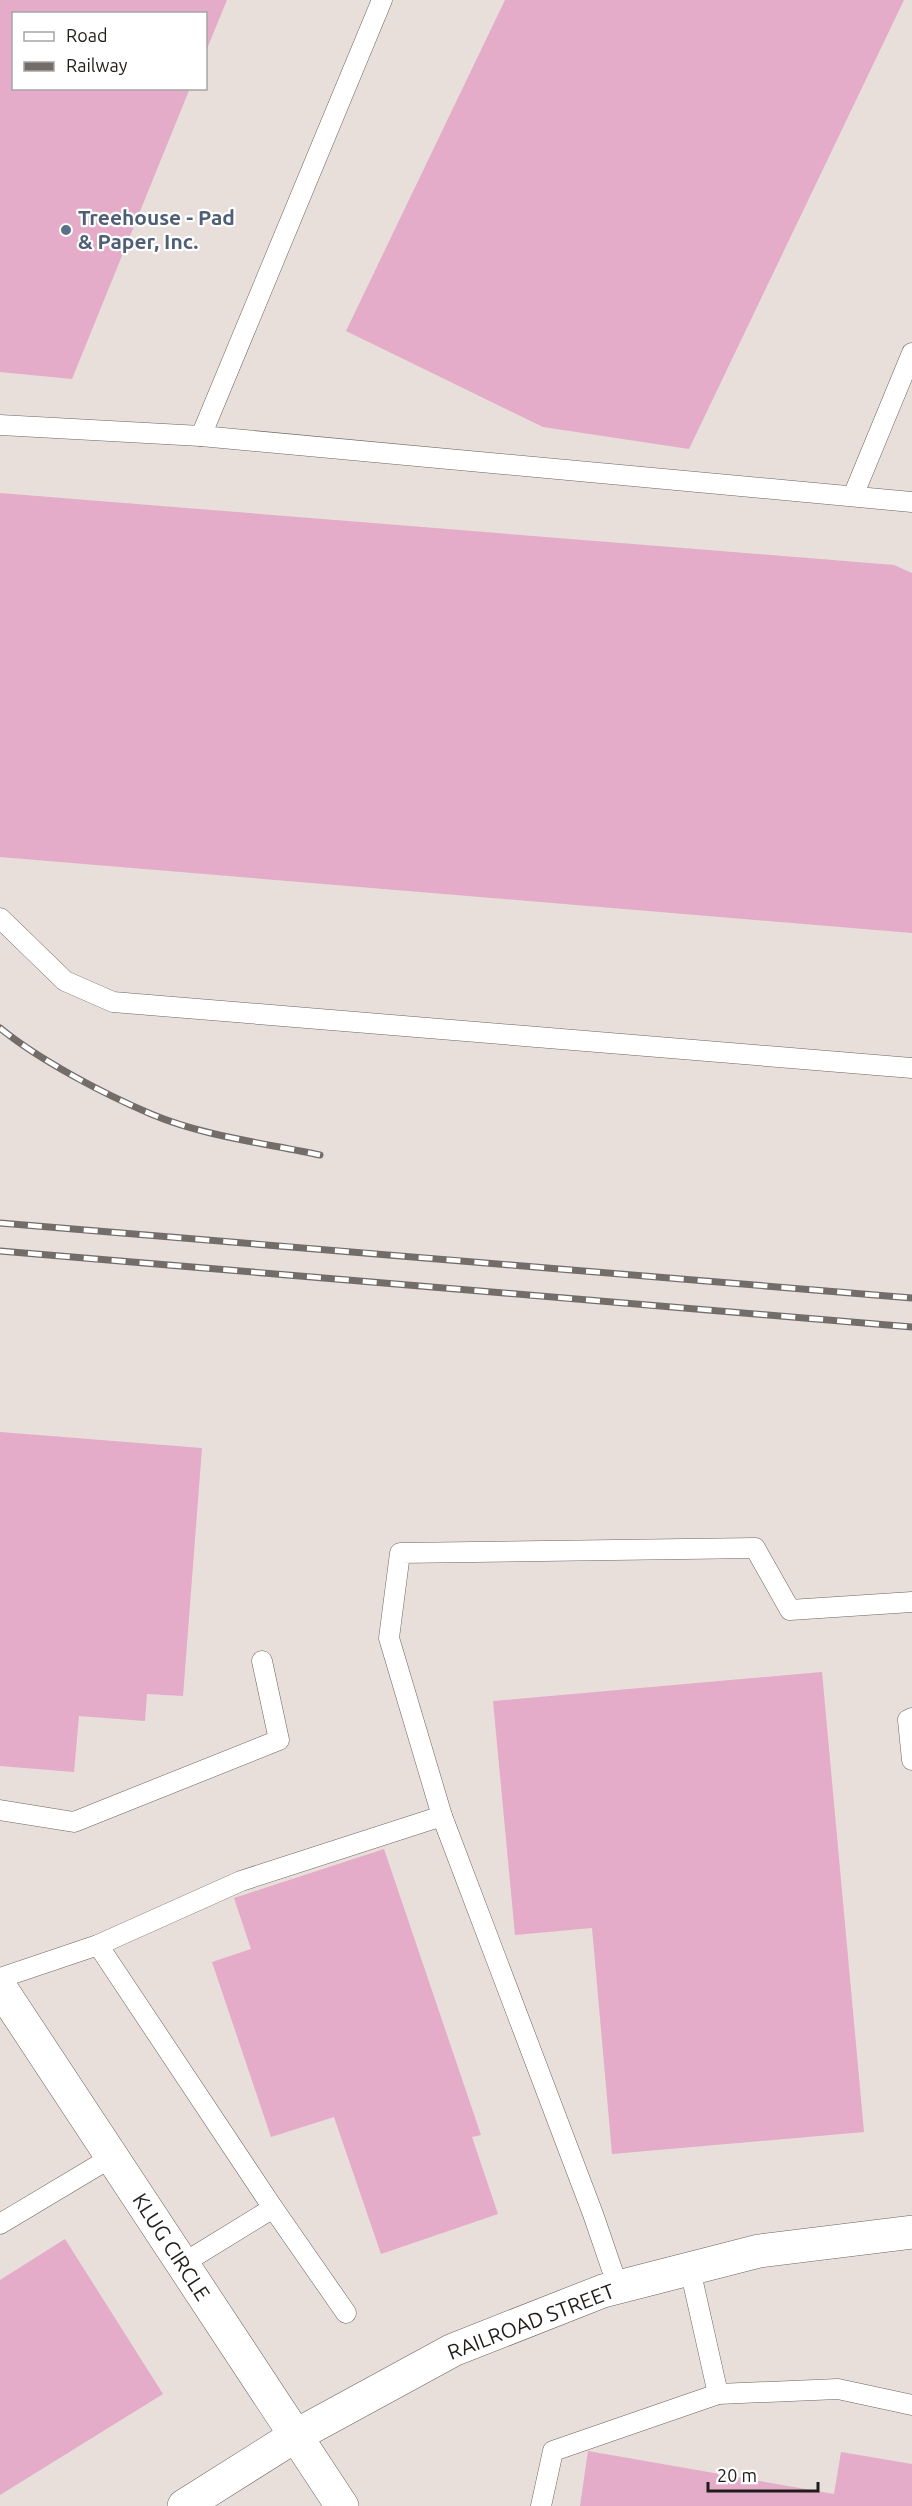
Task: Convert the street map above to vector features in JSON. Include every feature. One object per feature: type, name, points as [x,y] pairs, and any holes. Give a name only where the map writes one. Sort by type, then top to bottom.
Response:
[{"type":"main road","name":"KLUG CIRCLE","points":[[0,1987],[342,2506]]},
{"type":"main road","name":"RAILROAD STREET","points":[[184,2506],[295,2436],[453,2350],[618,2287],[759,2252],[912,2232]]},
{"type":"lane","points":[[201,436],[382,0]]},
{"type":"lane","points":[[854,496],[912,353]]},
{"type":"lane","points":[[0,425],[201,436],[912,502]]},
{"type":"lane","points":[[0,918],[65,981],[113,1002],[912,1068]]},
{"type":"lane","points":[[618,2287],[593,2214],[442,1816],[389,1638],[400,1552],[755,1548],[790,1611],[912,1602]]},
{"type":"lane","points":[[0,1810],[74,1822],[279,1740],[262,1661]]},
{"type":"lane","points":[[912,1718],[908,1720],[912,1760]]},
{"type":"lane","points":[[0,1977],[98,1945],[241,1881],[442,1816]]},
{"type":"lane","points":[[98,1945],[273,2208],[346,2313]]},
{"type":"lane","points":[[0,2224],[112,2157]]},
{"type":"lane","points":[[182,2264],[273,2208]]},
{"type":"lane","points":[[690,2269],[718,2394]]},
{"type":"lane","points":[[541,2506],[553,2451],[718,2394],[838,2389],[912,2405]]},
{"type":"building","name":"Treehouse - Pad & Paper, Inc.","points":[[0,0],[227,0],[207,49],[207,12],[12,12],[12,90],[189,90],[72,379],[0,372]]},
{"type":"building","points":[[505,0],[904,0],[689,449],[543,427],[346,331]]},
{"type":"building","points":[[0,493],[894,565],[912,573],[912,933],[0,857]]},
{"type":"building","points":[[0,1432],[202,1448],[183,1696],[147,1694],[145,1721],[79,1716],[74,1772],[0,1766]]},
{"type":"building","points":[[822,1672],[864,2132],[612,2154],[592,1928],[515,1935],[493,1701]]},
{"type":"building","points":[[384,1849],[481,2135],[472,2137],[498,2214],[381,2254],[334,2117],[271,2137],[212,1962],[251,1949],[234,1898]]},
{"type":"building","points":[[65,2239],[163,2394],[0,2495],[0,2280]]},
{"type":"building","points":[[588,2451],[834,2494],[841,2452],[912,2464],[912,2506],[580,2506]]},
{"type":"railway","points":[[0,1028],[72,1076],[171,1122],[234,1138],[320,1155]]},
{"type":"railway","points":[[0,1223],[912,1298]]},
{"type":"railway","points":[[0,1251],[912,1327]]},
{"type":"place","name":"Treehouse - Pad & Paper, Inc.","points":[[66,230]]}]
